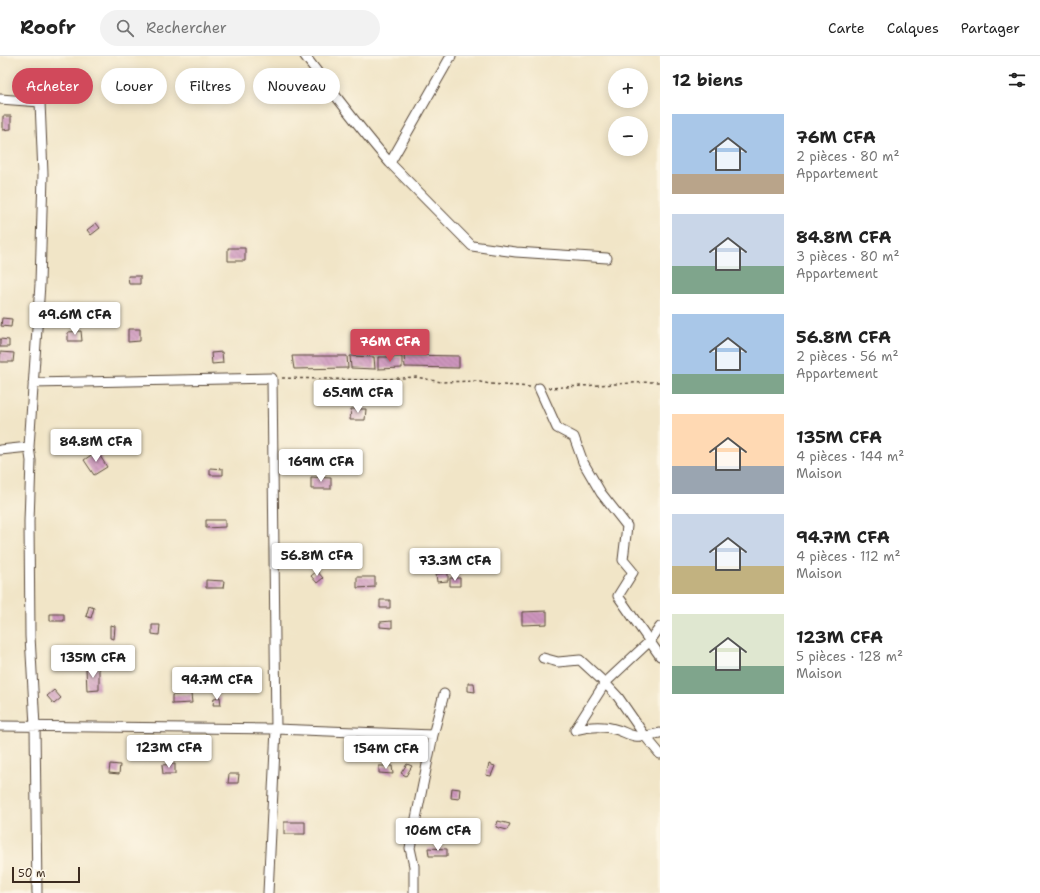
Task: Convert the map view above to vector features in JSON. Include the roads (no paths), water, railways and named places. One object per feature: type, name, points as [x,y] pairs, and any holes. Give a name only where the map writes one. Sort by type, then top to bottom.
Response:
[{"type":"street","points":[[305,56],[390,163],[472,246],[516,252],[607,258]]},
{"type":"street","points":[[390,163],[451,56]]},
{"type":"street","points":[[0,99],[40,102],[43,174],[40,284],[29,447],[31,461],[29,522],[30,636],[35,726],[37,893]]},
{"type":"street","points":[[33,383],[272,378],[276,729],[268,893]]},
{"type":"street","points":[[539,388],[558,428],[574,437],[583,462],[601,493],[628,526],[623,560],[633,572],[618,596],[660,656]]},
{"type":"street","points":[[0,450],[29,447]]},
{"type":"street","points":[[660,627],[650,641],[605,683],[575,730],[588,726],[603,726],[633,736],[645,736],[660,733]]},
{"type":"street","points":[[543,658],[558,662],[580,660],[618,697],[645,736],[660,754]]},
{"type":"street","points":[[414,893],[414,866],[410,848],[433,735],[444,694]]},
{"type":"street","points":[[0,726],[276,729],[433,735]]}]
